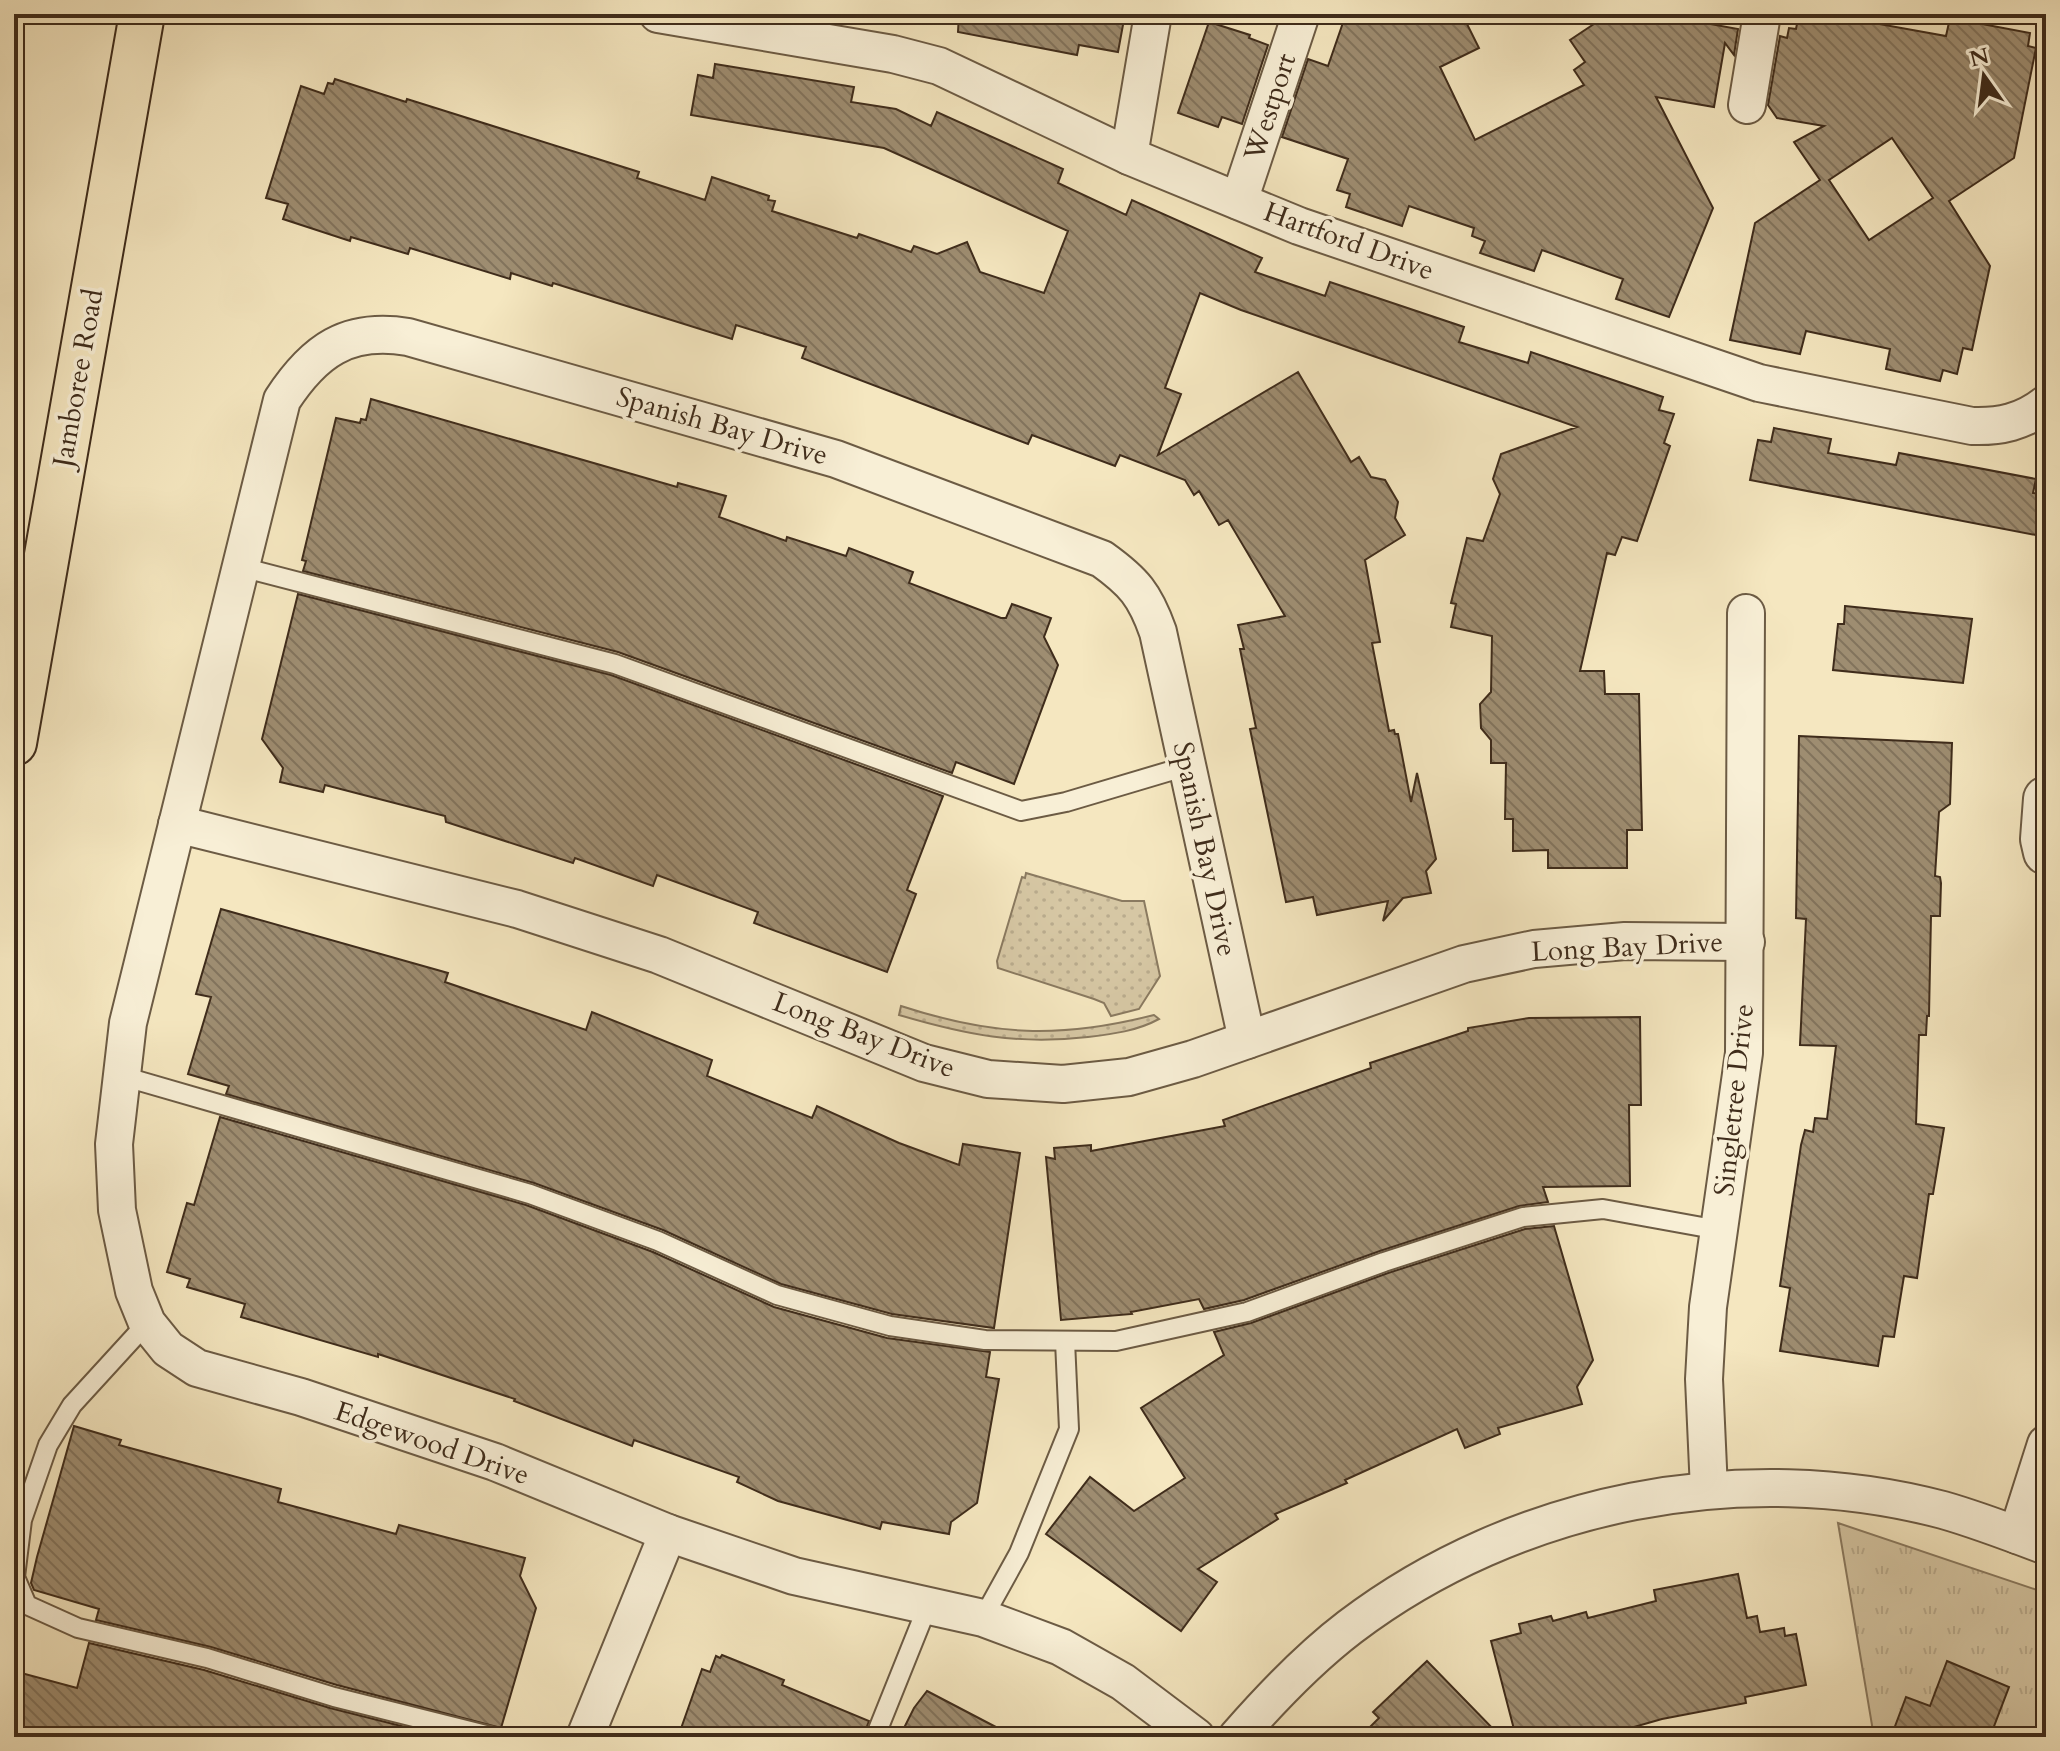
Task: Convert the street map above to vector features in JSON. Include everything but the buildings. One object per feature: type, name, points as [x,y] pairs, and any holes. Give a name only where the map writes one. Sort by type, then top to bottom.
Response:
[{"type":"main road","name":"Jamboree Road","points":[[14,743],[142,14]]},
{"type":"street","name":"Hartford Drive","points":[[658,14],[893,54],[939,66],[1129,156],[1299,226],[1759,383],[1972,426],[1998,427],[2031,416],[2046,404]]},
{"type":"street","points":[[1129,156],[1153,14]]},
{"type":"street","name":"Westport","points":[[1239,201],[1301,14]]},
{"type":"street","points":[[1747,105],[1762,14]]},
{"type":"street","name":"Spanish Bay Drive","points":[[177,824],[282,400],[301,372],[326,350],[353,339],[387,334],[408,337],[836,459],[1102,559],[1129,579],[1149,607],[1158,632],[1247,1040]]},
{"type":"street","name":"Singletree Drive","points":[[1709,1490],[1704,1379],[1708,1307],[1744,1053],[1746,613]]},
{"type":"street","points":[[2046,799],[2043,839],[2046,852]]},
{"type":"street","name":"Long Bay Drive","points":[[177,824],[517,909],[659,955],[924,1063],[988,1079],[1063,1084],[1129,1077],[1193,1059],[1464,964],[1534,949],[1625,941],[1746,942]]},
{"type":"street","name":"Edgewood Drive","points":[[177,824],[128,1023],[114,1144],[117,1210],[134,1291],[147,1323],[168,1349],[197,1368],[301,1397],[495,1462],[668,1533],[794,1576],[983,1618],[1073,1654],[1123,1682],[1196,1737]]},
{"type":"street","points":[[1237,1737],[1277,1691],[1349,1628],[1421,1580],[1506,1538],[1598,1508],[1709,1490],[1771,1488],[1848,1492],[1942,1510],[2032,1541],[2046,1444]]},
{"type":"street","points":[[585,1737],[668,1533]]},
{"type":"lane","points":[[241,567],[615,664],[1021,811],[1066,802],[1187,766]]},
{"type":"lane","points":[[122,1076],[530,1194],[658,1241],[791,1299],[890,1326],[985,1340],[1116,1341],[1247,1312],[1384,1262],[1523,1217],[1603,1209],[1719,1230]]},
{"type":"lane","points":[[147,1323],[72,1405],[48,1445],[22,1520],[15,1577],[27,1605],[78,1628],[207,1658],[334,1697],[494,1737]]},
{"type":"lane","points":[[983,1618],[1019,1553],[1069,1429],[1065,1341]]},
{"type":"lane","points":[[875,1737],[928,1605]]},
{"type":"green space","points":[[1026,873],[1122,901],[1144,901],[1160,976],[1139,1009],[1111,1016],[1104,1003],[998,968],[997,961],[1022,877],[1025,878]]},
{"type":"green space","points":[[901,1006],[966,1023],[1027,1031],[1088,1028],[1154,1015],[1159,1019],[1107,1035],[1015,1039],[970,1033],[899,1015]]},
{"type":"green space","points":[[1838,1523],[2046,1593],[2046,1737],[1874,1737]]}]
